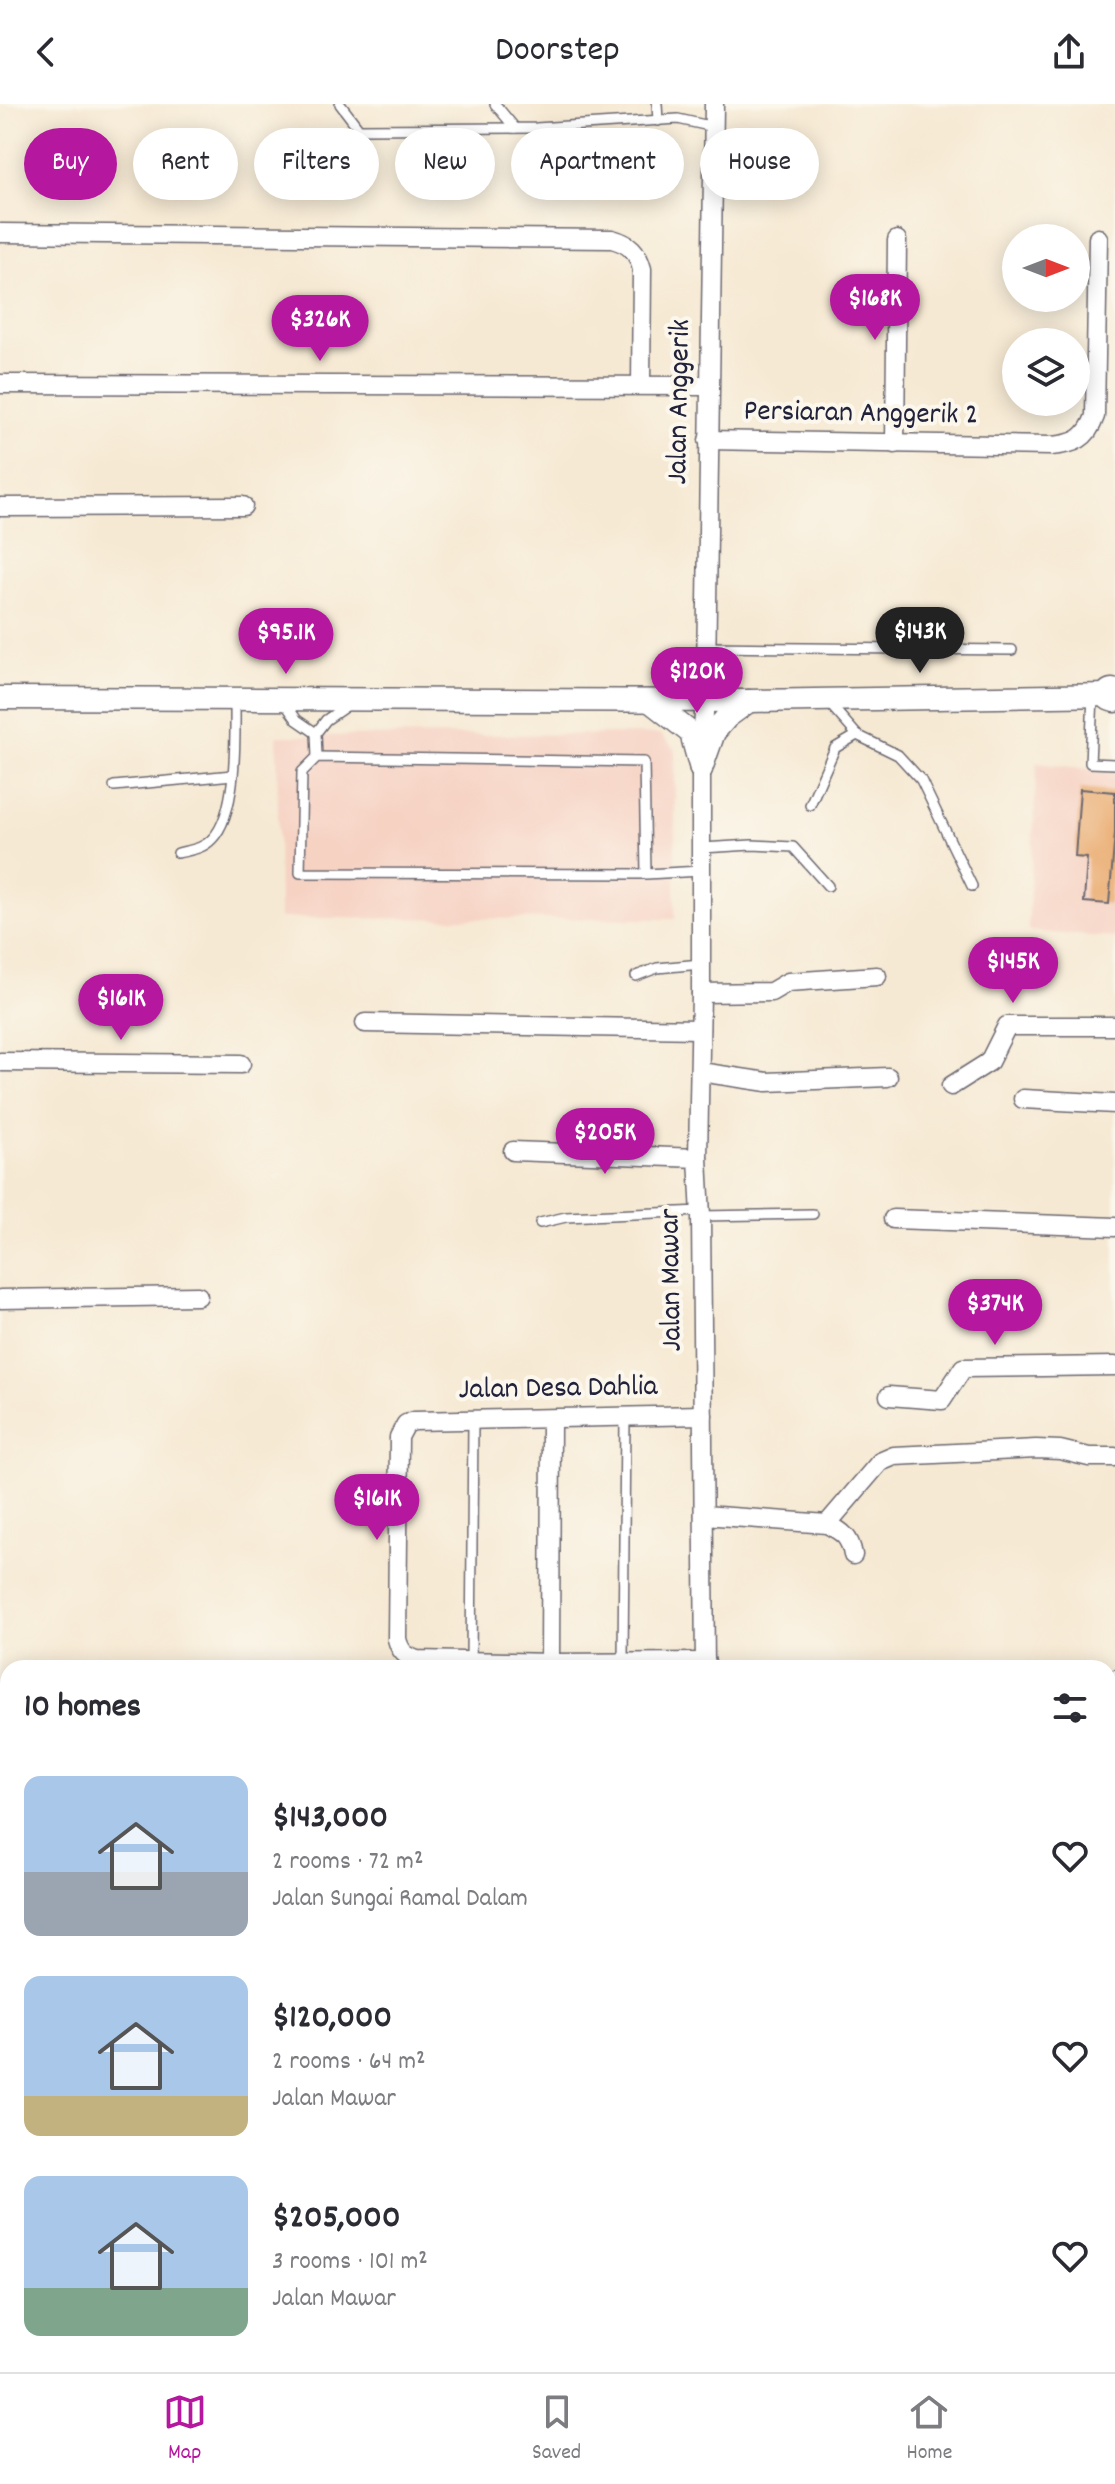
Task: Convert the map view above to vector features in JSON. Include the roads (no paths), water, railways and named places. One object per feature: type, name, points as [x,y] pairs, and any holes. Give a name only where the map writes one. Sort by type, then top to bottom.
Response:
[{"type":"street","name":"Jalan Anggerik","points":[[705,700],[714,104]]},
{"type":"street","points":[[0,233],[612,239],[626,243],[638,254],[642,269],[641,385]]},
{"type":"street","name":"Persiaran Anggerik 2","points":[[708,440],[1067,445],[1081,439],[1090,429],[1095,416],[1098,238]]},
{"type":"street","points":[[895,444],[897,240]]},
{"type":"street","points":[[0,384],[709,386]]},
{"type":"street","points":[[0,507],[243,506]]},
{"type":"street","points":[[0,698],[749,701],[1109,695]]},
{"type":"street","name":"Jalan Mawar","points":[[705,700],[701,769],[698,1158],[706,1660]]},
{"type":"street","points":[[650,701],[691,733],[701,769]]},
{"type":"street","points":[[701,769],[714,732],[727,717],[749,701]]},
{"type":"street","points":[[701,993],[771,992],[788,982],[877,976]]},
{"type":"street","points":[[365,1023],[700,1029]]},
{"type":"street","points":[[951,1086],[989,1062],[1007,1026],[1115,1026]]},
{"type":"street","points":[[0,1062],[241,1064]]},
{"type":"street","points":[[700,1072],[767,1082],[888,1077]]},
{"type":"street","points":[[1023,1099],[1115,1104]]},
{"type":"street","points":[[513,1151],[698,1158]]},
{"type":"street","points":[[893,1219],[1115,1227]]},
{"type":"street","points":[[0,1299],[198,1296]]},
{"type":"street","points":[[889,1396],[942,1400],[963,1368],[1115,1366]]},
{"type":"street","name":"Jalan Desa Dahlia","points":[[417,1660],[406,1656],[397,1639],[399,1437],[402,1429],[414,1421],[703,1415]]},
{"type":"street","points":[[550,1660],[551,1419]]},
{"type":"street","points":[[827,1524],[880,1462],[894,1456],[1036,1449],[1060,1450],[1089,1457],[1115,1457]]},
{"type":"street","points":[[704,1515],[827,1524],[851,1541],[853,1555]]},
{"type":"lane","points":[[340,104],[359,129],[511,128]]},
{"type":"lane","points":[[495,104],[515,128],[678,119],[714,127]]},
{"type":"lane","points":[[657,104],[658,121]]},
{"type":"lane","points":[[706,647],[1012,650]]},
{"type":"lane","points":[[1109,695],[1090,763],[1115,764]]},
{"type":"lane","points":[[178,853],[197,849],[213,839],[222,822],[233,775],[235,699]]},
{"type":"lane","points":[[283,699],[297,720],[316,733]]},
{"type":"lane","points":[[317,757],[316,733],[326,720],[356,699]]},
{"type":"lane","points":[[826,699],[857,735],[898,755],[921,780],[972,886]]},
{"type":"lane","points":[[810,805],[835,748],[857,735]]},
{"type":"lane","points":[[646,874],[644,762],[317,757],[302,772],[300,873],[646,874],[701,871]]},
{"type":"lane","points":[[114,786],[233,775]]},
{"type":"lane","points":[[702,848],[752,845],[793,847],[828,886]]},
{"type":"lane","points":[[636,976],[657,968],[701,964]]},
{"type":"lane","points":[[540,1223],[566,1217],[813,1214]]},
{"type":"lane","points":[[623,1660],[625,1417]]},
{"type":"lane","points":[[471,1660],[473,1421]]}]
